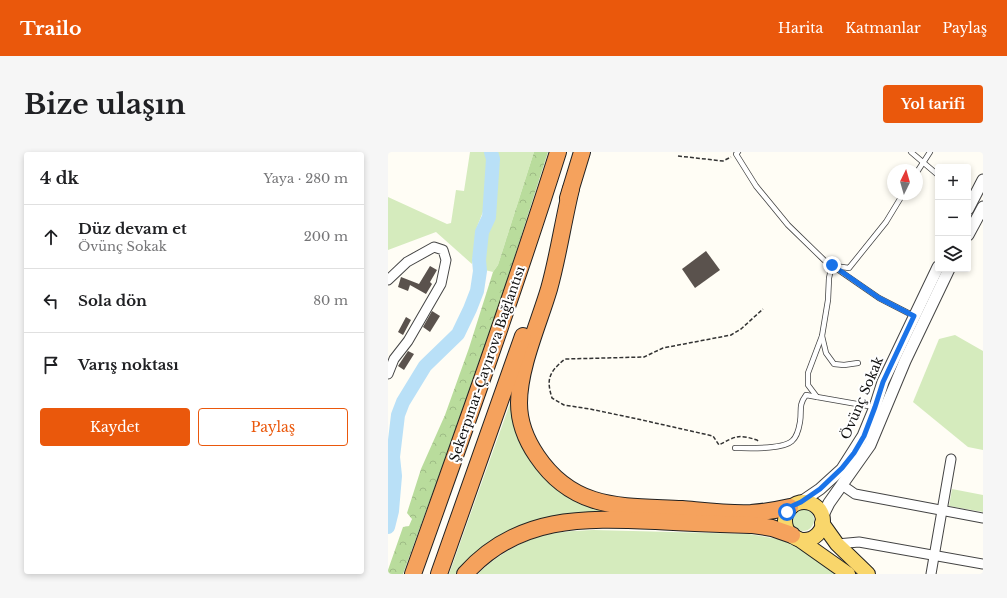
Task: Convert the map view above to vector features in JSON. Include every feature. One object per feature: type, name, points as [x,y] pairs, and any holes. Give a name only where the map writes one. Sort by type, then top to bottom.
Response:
[{"type":"highway","name":"Şekerpınar-Çayırova Bağlantısı","points":[[413,574],[480,386],[558,152]]},
{"type":"highway","name":"Şekerpınar-Çayırova Bağlantısı","points":[[440,574],[549,260],[582,152]]},
{"type":"highway","points":[[571,189],[549,288],[520,382],[518,403],[523,430],[528,442],[546,469],[560,483],[576,493],[592,500],[618,506],[751,513],[796,505]]},
{"type":"highway","points":[[465,574],[480,558],[519,535],[535,528],[571,521],[621,520],[753,525],[772,528],[795,536]]},
{"type":"main road","points":[[848,574],[788,530],[785,525],[787,512],[796,505],[812,504],[820,511],[828,533],[837,544],[868,574]]},
{"type":"main road","points":[[795,536],[807,539],[811,538],[819,532],[822,520]]},
{"type":"street","points":[[971,200],[983,180]]},
{"type":"street","points":[[971,229],[983,207]]},
{"type":"street","points":[[388,280],[407,262],[434,247],[443,250],[446,260],[441,284],[408,341],[394,359],[388,374]]},
{"type":"street","name":"Övünç Sokak","points":[[796,505],[820,489],[842,468],[864,436],[883,382],[935,272]]},
{"type":"street","name":"Övünç Sokak","points":[[822,520],[829,503],[870,445],[905,361],[948,272]]},
{"type":"street","points":[[931,574],[951,459]]},
{"type":"street","points":[[842,485],[855,494],[983,518]]},
{"type":"street","points":[[837,544],[859,542],[983,564]]},
{"type":"lane","points":[[910,152],[935,173]]},
{"type":"lane","points":[[923,163],[930,152]]},
{"type":"lane","points":[[737,153],[756,186],[788,225],[824,260],[879,298],[914,316]]},
{"type":"lane","points":[[832,265],[848,268],[886,222],[899,200]]},
{"type":"lane","points":[[817,397],[808,385],[808,373],[822,336],[832,265]]},
{"type":"lane","points":[[822,336],[826,353],[834,364],[844,365],[858,363]]},
{"type":"lane","points":[[735,448],[776,447],[792,442],[796,436],[800,422],[801,403],[806,396],[875,407]]},
{"type":"path","points":[[678,156],[723,161],[737,153]]},
{"type":"path","points":[[762,448],[758,440],[742,436],[732,438],[719,445],[713,436],[635,418],[564,405],[552,398],[548,386],[550,373],[565,359],[644,357],[663,348],[731,335],[741,329],[763,309]]},
{"type":"green space","points":[[470,152],[487,152],[486,204],[477,227],[472,264],[436,232],[388,250],[388,197],[447,224],[451,223],[456,190],[464,191]]},
{"type":"green space","points":[[496,152],[534,152],[498,265],[493,272],[481,269],[484,240],[493,214]]},
{"type":"green space","points":[[534,152],[548,152],[504,290],[403,574],[388,574],[388,570],[403,527],[409,526],[412,519],[407,513],[421,469],[445,415],[469,348],[493,272],[498,265]]},
{"type":"green space","points":[[955,335],[983,351],[983,450],[968,447],[913,402],[939,339]]},
{"type":"green space","points":[[513,395],[533,463],[541,474],[552,484],[619,514],[568,516],[458,574],[449,574]]},
{"type":"green space","points":[[952,489],[983,495],[983,512],[949,506]]},
{"type":"green space","points":[[803,509],[811,512],[814,520],[811,528],[803,531],[795,528],[792,520],[795,512]]},
{"type":"green space","points":[[594,530],[749,534],[778,539],[806,550],[839,574],[478,574],[498,557],[514,547],[530,540],[559,532]]},
{"type":"building","points":[[706,251],[720,270],[695,288],[682,269]]},
{"type":"building","points":[[430,266],[437,270],[430,282],[432,284],[426,294],[410,285],[408,291],[398,287],[401,277],[419,284]]},
{"type":"building","points":[[432,311],[440,316],[430,332],[423,327]]},
{"type":"building","points":[[406,317],[411,320],[403,335],[398,332]]},
{"type":"building","points":[[408,351],[414,354],[404,370],[398,366]]},
{"type":"waterway","points":[[388,527],[392,511],[395,476],[393,457],[398,415],[403,402],[425,366],[458,334],[477,291],[480,271],[479,260],[482,232],[489,217],[493,159],[491,152]]},
{"type":"route","points":[[787,512],[790,507],[801,502],[820,489],[842,468],[854,453],[864,436],[883,382],[914,316],[879,298],[832,265]]}]
